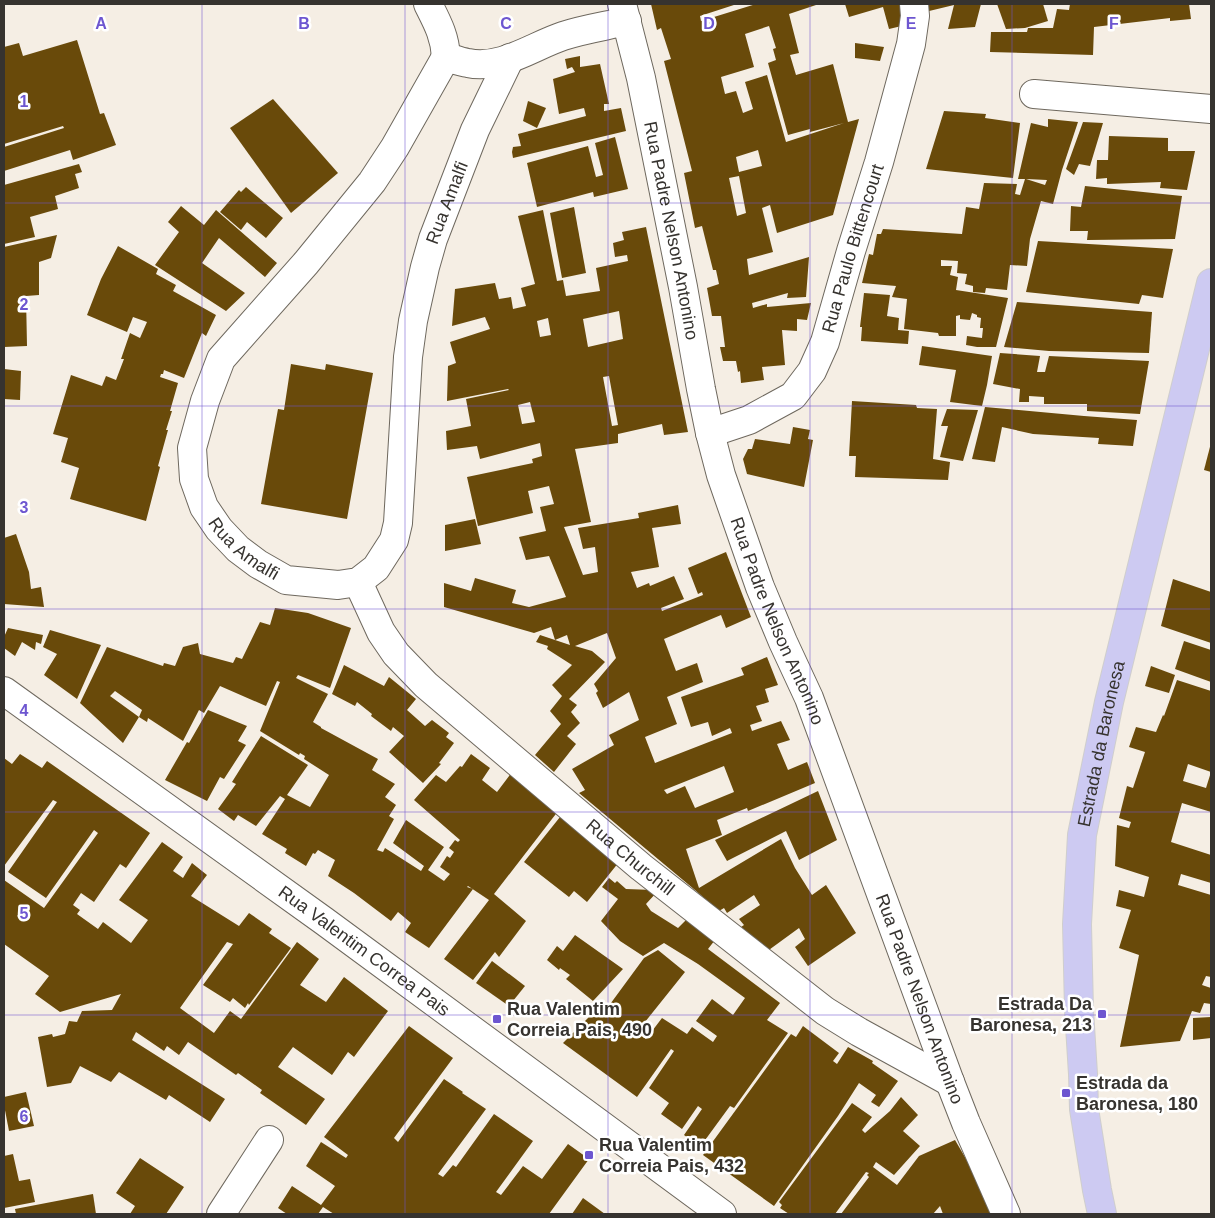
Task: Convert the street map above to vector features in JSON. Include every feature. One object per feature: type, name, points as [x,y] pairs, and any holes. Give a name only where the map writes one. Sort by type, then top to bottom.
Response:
[{"type":"main road","name":"Estrada da Baronesa","points":[[1102,1214],[1084,1108],[1077,924],[1082,835],[1109,702],[1211,283]]},
{"type":"street","points":[[428,4],[445,43],[446,56],[468,63],[480,64],[496,63],[625,13]]},
{"type":"street","name":"Rua Paulo Bittencourt","points":[[710,433],[750,420],[793,396],[812,371],[825,342],[879,162],[911,44],[915,16],[914,4]]},
{"type":"street","name":"Rua Padre Nelson Antonino","points":[[625,13],[643,87],[710,433],[726,491],[760,587],[809,698],[950,1082],[1006,1214]]},
{"type":"street","name":"Rua Amalfi","points":[[446,56],[395,147],[372,182],[306,262],[221,359],[204,401],[192,448],[194,479],[204,507],[219,529],[238,549],[258,564],[286,580],[338,585],[358,582],[376,568],[394,540],[398,523],[408,357],[412,321],[425,267],[439,223],[475,130],[510,58]]},
{"type":"street","points":[[1034,94],[1211,109]]},
{"type":"street","name":"Rua Churchill","points":[[358,582],[381,632],[396,654],[433,692],[641,867],[825,1011],[950,1082]]},
{"type":"street","name":"Rua Valentim Correa Pais","points":[[4,691],[324,921],[722,1214]]},
{"type":"street","points":[[221,1214],[269,1140]]},
{"type":"building","points":[[651,4],[737,4],[700,16],[701,21],[756,4],[819,4],[789,14],[799,53],[790,55],[796,75],[833,64],[848,122],[859,119],[833,215],[777,233],[770,205],[762,208],[773,252],[747,259],[749,275],[809,257],[806,297],[787,298],[788,293],[752,303],[753,308],[767,304],[767,307],[811,303],[807,320],[797,319],[797,331],[782,330],[785,365],[762,367],[764,380],[741,383],[740,371],[738,372],[736,361],[723,361],[720,347],[725,347],[721,316],[712,316],[707,288],[719,284],[716,270],[713,270],[702,226],[695,228],[684,173],[692,171],[664,61],[671,59],[661,28],[657,30]],"holes":[[[769,26],[776,48],[773,49],[776,60],[768,63],[788,135],[810,129],[810,132],[844,123],[786,142],[767,75],[745,82],[753,109],[743,113],[736,91],[725,94],[721,77],[754,67],[745,34]],[[758,150],[762,166],[739,172],[736,157]],[[739,176],[746,213],[737,216],[729,178]]]},
{"type":"building","points":[[845,4],[905,4],[910,24],[889,29],[883,7],[849,17]]},
{"type":"building","points":[[923,4],[981,4],[975,27],[948,29],[954,5],[925,12]]},
{"type":"building","points":[[997,4],[1043,4],[1048,21],[1025,28],[1006,29]]},
{"type":"building","points":[[1070,4],[1189,4],[1191,19],[1170,21],[1170,18],[1094,27],[1093,55],[990,52],[991,32],[1027,32],[1028,28],[1053,28],[1057,9],[1069,10]]},
{"type":"building","points":[[77,40],[100,114],[104,113],[116,145],[73,160],[70,150],[4,171],[4,147],[64,128],[63,126],[4,144],[4,47],[19,43],[23,56]]},
{"type":"building","points":[[855,43],[884,47],[880,61],[855,58]]},
{"type":"building","points":[[580,56],[580,67],[600,64],[609,104],[604,104],[604,111],[621,108],[626,131],[513,158],[513,147],[521,146],[518,134],[586,116],[584,108],[559,114],[553,79],[575,72],[572,67],[567,69],[565,59]]},
{"type":"building","points":[[273,99],[338,173],[291,213],[230,128]]},
{"type":"building","points":[[528,101],[546,108],[537,128],[523,121]]},
{"type":"building","points":[[944,111],[986,114],[985,118],[1020,123],[1013,178],[926,169]]},
{"type":"building","points":[[1048,119],[1078,122],[1053,204],[1041,201],[1030,239],[1027,266],[1010,265],[1007,290],[986,288],[985,293],[973,292],[973,286],[965,284],[967,274],[957,273],[958,261],[941,260],[941,266],[952,266],[950,275],[958,277],[956,290],[1008,298],[996,347],[966,345],[967,336],[982,338],[981,318],[972,313],[970,320],[960,319],[960,315],[956,316],[956,336],[939,336],[938,333],[904,329],[907,299],[892,297],[896,286],[862,283],[869,254],[873,255],[877,234],[881,234],[883,229],[962,234],[966,207],[979,209],[984,183],[1017,184],[1015,194],[1020,195],[1025,179],[1018,179],[1031,123],[1048,127]],"holes":[[[1026,179],[1047,180],[1045,185]]]},
{"type":"building","points":[[1083,122],[1103,123],[1090,166],[1079,164],[1074,175],[1066,169]]},
{"type":"building","points":[[1109,136],[1168,138],[1168,151],[1195,151],[1187,190],[1160,188],[1161,182],[1107,184],[1107,178],[1096,179],[1097,160],[1108,160]]},
{"type":"building","points":[[615,137],[628,189],[594,197],[593,192],[537,207],[527,163],[588,146],[596,177],[603,175],[595,143]]},
{"type":"building","points":[[79,164],[82,172],[75,174],[79,188],[55,196],[58,209],[30,217],[35,237],[4,244],[4,185]]},
{"type":"building","points":[[1085,186],[1182,196],[1175,239],[1087,240],[1088,231],[1070,231],[1071,206],[1081,207]]},
{"type":"building","points":[[246,187],[283,218],[266,238],[247,222],[241,230],[220,212],[239,190],[241,192]]},
{"type":"building","points":[[181,206],[204,225],[216,210],[277,263],[265,277],[219,238],[202,263],[245,293],[226,311],[155,265],[179,232],[168,222]]},
{"type":"building","points":[[574,207],[586,273],[562,278],[550,213]]},
{"type":"building","points":[[543,210],[557,281],[563,280],[566,296],[600,291],[596,268],[628,261],[627,255],[615,257],[613,243],[624,240],[622,232],[646,227],[688,432],[664,435],[662,424],[618,434],[618,443],[575,449],[591,522],[564,527],[583,575],[598,572],[595,547],[583,549],[578,528],[639,518],[638,513],[678,505],[681,524],[652,528],[659,567],[631,572],[637,588],[649,583],[650,586],[674,576],[684,599],[661,608],[662,611],[703,595],[702,592],[698,594],[688,568],[726,552],[751,617],[726,628],[721,615],[664,639],[676,671],[697,663],[703,682],[667,697],[677,724],[645,737],[655,763],[732,733],[730,728],[712,736],[708,722],[691,727],[681,697],[744,675],[741,668],[767,657],[778,685],[765,689],[769,702],[756,706],[762,721],[750,725],[752,731],[781,721],[790,740],[777,744],[788,770],[807,762],[815,783],[748,811],[747,808],[717,820],[722,835],[686,849],[699,888],[781,839],[795,868],[812,895],[826,885],[856,933],[808,966],[795,947],[805,939],[799,928],[762,955],[735,931],[744,925],[739,919],[760,905],[754,895],[727,913],[724,908],[719,911],[579,793],[585,790],[572,769],[614,745],[609,735],[639,720],[629,692],[603,708],[596,693],[598,691],[594,684],[616,658],[607,633],[575,646],[592,651],[605,662],[569,699],[577,705],[571,712],[580,723],[567,736],[576,744],[554,772],[535,755],[561,724],[550,711],[562,696],[552,685],[572,665],[547,649],[548,646],[536,642],[540,635],[555,640],[551,627],[534,633],[444,607],[444,583],[471,591],[475,578],[516,590],[512,603],[529,607],[566,597],[549,556],[526,560],[519,537],[546,531],[540,507],[554,504],[549,486],[528,491],[533,513],[478,526],[467,477],[533,463],[532,459],[542,456],[540,443],[480,459],[477,446],[447,450],[446,431],[471,426],[466,399],[509,390],[447,401],[448,366],[456,363],[450,342],[490,329],[485,317],[452,326],[455,289],[495,283],[499,299],[511,297],[513,309],[526,306],[521,288],[535,284],[518,216]],"holes":[[[619,311],[623,339],[588,347],[583,319]],[[548,318],[551,335],[540,337],[537,321]],[[609,376],[618,425],[612,426],[603,377]],[[530,402],[535,422],[522,424],[518,405]],[[567,635],[570,645],[555,640]],[[724,766],[734,792],[695,808],[685,786],[667,794],[664,790]]]},
{"type":"building","points":[[57,235],[51,258],[39,262],[39,295],[26,296],[27,346],[4,347],[4,247]]},
{"type":"building","points":[[1038,241],[1173,249],[1163,298],[1142,295],[1139,304],[1026,292]]},
{"type":"building","points":[[118,246],[158,269],[156,274],[176,285],[173,291],[216,315],[206,336],[202,333],[184,378],[164,370],[163,374],[161,374],[160,377],[178,383],[146,521],[70,499],[79,468],[61,462],[68,438],[53,434],[71,375],[102,386],[106,376],[116,380],[124,359],[121,359],[130,333],[140,338],[147,322],[133,317],[127,332],[87,315],[101,279]]},
{"type":"building","points":[[864,293],[890,295],[887,316],[899,318],[898,330],[909,331],[908,344],[861,341],[862,327],[860,327]]},
{"type":"building","points":[[1017,302],[1152,312],[1149,353],[1049,351],[1004,347]]},
{"type":"building","points":[[922,346],[992,356],[982,406],[950,402],[956,370],[919,365]]},
{"type":"building","points":[[1000,353],[1040,356],[1037,372],[1045,372],[1049,356],[1149,361],[1140,414],[1087,411],[1087,404],[1044,404],[1044,397],[1029,396],[1029,402],[1019,402],[1020,389],[993,384]]},
{"type":"building","points":[[291,364],[325,370],[326,364],[373,373],[347,519],[261,504],[278,409],[284,410]]},
{"type":"building","points":[[4,369],[21,371],[20,400],[4,399]]},
{"type":"building","points":[[852,401],[916,405],[917,408],[937,409],[933,459],[950,462],[948,480],[855,477],[856,456],[849,456]]},
{"type":"building","points":[[985,407],[1137,420],[1133,446],[1098,444],[1099,438],[1033,434],[1002,427],[995,462],[972,459]]},
{"type":"building","points":[[947,409],[978,410],[963,461],[940,457],[948,426],[941,426]]},
{"type":"building","points":[[793,427],[810,430],[808,439],[813,440],[804,487],[747,474],[743,459],[748,449],[752,449],[755,439],[790,444]]},
{"type":"building","points":[[1211,443],[1211,472],[1204,470]]},
{"type":"building","points":[[475,519],[481,544],[445,551],[445,525]]},
{"type":"building","points":[[16,534],[29,572],[31,589],[41,587],[44,607],[4,604],[4,538]]},
{"type":"building","points":[[1173,579],[1211,592],[1211,643],[1161,626]]},
{"type":"building","points":[[275,608],[308,613],[351,628],[330,688],[298,675],[296,678],[328,694],[313,722],[378,759],[372,770],[395,784],[385,797],[396,805],[389,816],[394,819],[377,850],[383,852],[385,848],[421,871],[424,866],[393,843],[406,820],[444,847],[428,870],[444,881],[450,874],[440,867],[447,856],[450,858],[454,852],[449,848],[455,840],[458,842],[460,840],[414,800],[436,775],[446,782],[460,766],[462,767],[471,754],[490,768],[482,780],[497,792],[515,768],[562,806],[494,894],[526,921],[499,957],[495,952],[473,980],[444,959],[489,900],[473,889],[429,948],[405,932],[411,923],[398,912],[391,921],[328,876],[335,860],[318,850],[315,854],[313,853],[306,866],[285,853],[287,849],[262,834],[285,799],[280,796],[256,826],[238,815],[234,821],[218,809],[236,784],[232,782],[261,736],[308,765],[287,795],[310,807],[329,775],[304,759],[305,756],[300,753],[299,755],[260,731],[280,682],[277,681],[266,706],[220,686],[204,713],[199,710],[183,741],[148,718],[147,722],[139,717],[123,743],[80,703],[107,647],[163,666],[164,663],[175,666],[183,647],[198,643],[200,654],[233,663],[236,657],[242,659],[260,622],[270,625]],"holes":[[[115,691],[142,710],[139,717],[110,696]]]},
{"type":"building","points":[[8,628],[43,635],[41,644],[36,642],[35,650],[22,642],[15,656],[4,648],[4,637]]},
{"type":"building","points":[[50,630],[101,645],[77,699],[44,675],[57,654],[43,647]]},
{"type":"building","points":[[1184,641],[1211,650],[1211,682],[1175,669]]},
{"type":"building","points":[[344,665],[384,686],[389,677],[416,699],[407,710],[425,726],[432,720],[449,733],[446,737],[454,743],[439,763],[441,764],[423,783],[389,752],[404,736],[393,727],[391,731],[371,716],[372,714],[357,702],[355,706],[332,694]]},
{"type":"building","points":[[1151,666],[1175,675],[1169,693],[1145,686]]},
{"type":"building","points":[[1177,680],[1211,691],[1211,772],[1211,812],[1182,803],[1171,842],[1211,855],[1211,883],[1181,874],[1178,885],[1211,895],[1211,977],[1206,976],[1202,985],[1211,988],[1211,1004],[1204,1003],[1200,1013],[1192,1011],[1180,1041],[1120,1047],[1139,955],[1119,948],[1131,910],[1116,906],[1119,890],[1144,897],[1149,877],[1115,866],[1117,825],[1129,828],[1131,822],[1119,818],[1127,786],[1133,788],[1145,752],[1129,747],[1136,727],[1156,732]],"holes":[[[1188,764],[1211,772],[1206,788],[1183,781]]]},
{"type":"building","points":[[208,710],[247,726],[238,741],[246,745],[224,779],[220,777],[207,801],[165,780]]},
{"type":"building","points":[[20,754],[42,768],[47,761],[150,833],[126,868],[120,864],[94,902],[81,893],[73,905],[80,910],[77,914],[98,929],[103,922],[131,943],[148,920],[119,900],[162,842],[183,857],[173,871],[183,878],[192,863],[207,875],[191,896],[239,926],[249,913],[272,929],[269,933],[291,948],[245,1008],[233,998],[230,1002],[203,985],[233,944],[227,942],[180,1008],[214,1033],[230,1011],[241,1019],[297,942],[319,959],[300,985],[326,1002],[344,977],[388,1011],[354,1057],[348,1052],[332,1075],[293,1047],[278,1067],[325,1099],[306,1125],[260,1093],[262,1090],[238,1073],[236,1075],[188,1042],[179,1055],[167,1046],[164,1051],[136,1032],[132,1040],[225,1099],[210,1122],[169,1095],[166,1100],[119,1072],[111,1082],[80,1066],[71,1083],[47,1087],[38,1037],[52,1034],[53,1037],[65,1034],[69,1021],[77,1022],[82,1011],[112,1010],[121,994],[60,1012],[35,994],[49,976],[4,944],[4,880],[44,908],[98,833],[94,830],[46,898],[8,872],[57,802],[53,800],[4,866],[4,758],[12,764]]},
{"type":"building","points":[[818,791],[837,840],[799,860],[786,831],[727,861],[715,840]]},
{"type":"building","points":[[560,817],[619,862],[587,902],[574,891],[569,897],[524,862]]},
{"type":"building","points":[[609,878],[615,883],[617,881],[626,889],[654,890],[657,892],[646,904],[651,911],[678,928],[688,918],[715,940],[708,949],[780,1003],[767,1020],[788,1033],[734,1108],[730,1106],[700,1147],[684,1135],[702,1109],[698,1106],[682,1129],[661,1114],[669,1103],[649,1088],[674,1051],[671,1049],[637,1097],[563,1043],[603,1003],[608,1007],[644,958],[658,950],[685,972],[637,1032],[646,1039],[662,1018],[687,1034],[692,1027],[713,1042],[717,1036],[696,1021],[712,999],[733,1015],[745,998],[698,964],[664,943],[643,956],[620,941],[601,921],[618,899],[602,887]]},
{"type":"building","points":[[575,935],[623,969],[593,1001],[566,979],[570,975],[560,968],[559,970],[547,960],[557,946],[563,951]]},
{"type":"building","points":[[492,961],[525,986],[509,1006],[476,983]]},
{"type":"building","points":[[1211,1017],[1211,1038],[1193,1040],[1193,1018]]},
{"type":"building","points":[[409,1026],[453,1058],[394,1138],[398,1142],[444,1079],[486,1109],[438,1174],[443,1177],[453,1165],[456,1167],[494,1114],[533,1141],[496,1192],[501,1195],[523,1166],[542,1179],[568,1144],[589,1159],[549,1214],[334,1214],[323,1207],[318,1214],[287,1214],[278,1208],[292,1186],[321,1205],[335,1186],[306,1166],[321,1142],[346,1158],[348,1155],[324,1137]]},
{"type":"building","points":[[803,1026],[839,1053],[833,1061],[837,1064],[848,1047],[873,1061],[872,1063],[898,1081],[879,1107],[871,1102],[876,1095],[859,1083],[774,1206],[703,1155],[791,1034],[796,1037]]},
{"type":"building","points":[[26,1092],[34,1126],[9,1131],[4,1097]]},
{"type":"building","points":[[901,1097],[918,1115],[903,1131],[920,1146],[894,1175],[876,1162],[873,1167],[897,1185],[919,1156],[955,1140],[998,1214],[943,1214],[940,1206],[933,1214],[841,1214],[869,1177],[867,1175],[869,1173],[866,1172],[835,1214],[789,1214],[780,1208],[782,1205],[779,1202],[852,1103],[872,1117],[862,1130],[865,1133],[890,1111]]},
{"type":"building","points":[[13,1154],[19,1181],[30,1179],[35,1202],[4,1208],[4,1156]]},
{"type":"building","points":[[140,1158],[184,1187],[166,1214],[130,1214],[135,1206],[116,1193]]},
{"type":"building","points":[[93,1194],[96,1214],[16,1214],[15,1209]]},
{"type":"building","points":[[583,1198],[605,1214],[572,1214]]},
{"type":"place","name":"Estrada Da Baronesa, 213","points":[[1102,1014]]},
{"type":"place","name":"Rua Valentim Correia Pais, 490","points":[[497,1019]]},
{"type":"place","name":"Estrada da Baronesa, 180","points":[[1066,1093]]},
{"type":"place","name":"Rua Valentim Correia Pais, 432","points":[[589,1155]]}]
